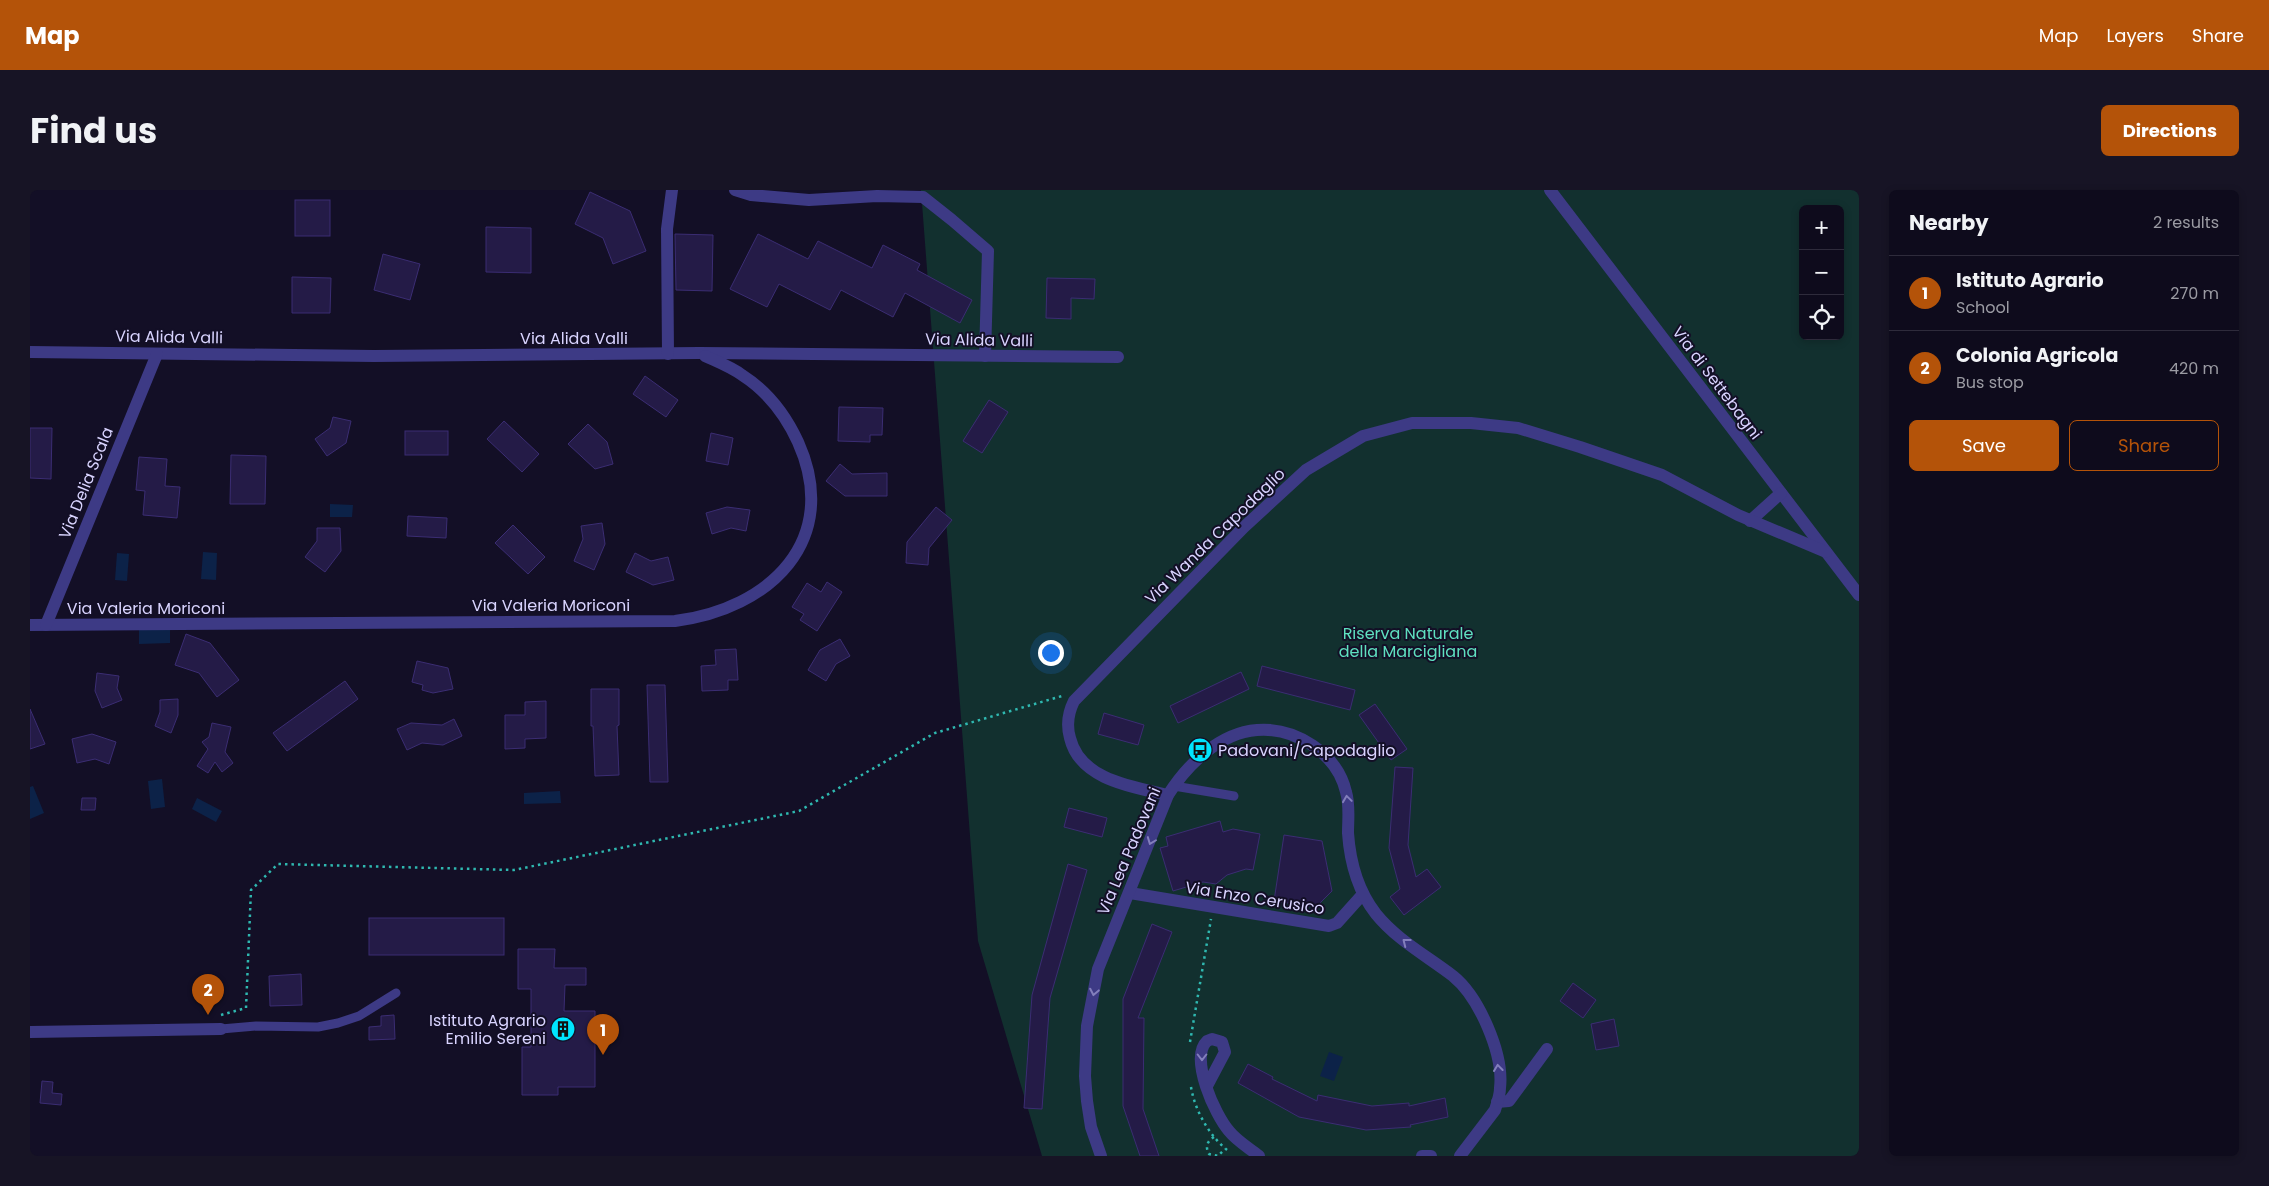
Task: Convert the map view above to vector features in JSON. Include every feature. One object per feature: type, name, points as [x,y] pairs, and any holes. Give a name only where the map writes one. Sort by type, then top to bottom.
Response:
[{"type":"street","points":[[668,354],[667,229],[672,190]]},
{"type":"street","points":[[735,190],[751,195],[808,200],[877,196],[923,197],[988,251],[985,356]]},
{"type":"street","name":"Via di Settebagni","points":[[1550,190],[1859,595]]},
{"type":"street","name":"Via Alida Valli","points":[[30,352],[374,356],[699,353],[1118,358]]},
{"type":"street","name":"Via Valeria Moriconi","points":[[30,625],[675,621],[692,619],[723,610],[764,589],[796,554],[810,522],[812,503],[807,465],[794,432],[773,403],[743,375],[699,353]]},
{"type":"street","name":"Via Delia Scala","points":[[46,625],[157,354]]},
{"type":"street","name":"Via Wanda Capodaglio","points":[[1171,791],[1106,778],[1080,758],[1071,741],[1068,719],[1074,700],[1244,526],[1306,470],[1363,436],[1412,423],[1471,423],[1518,428],[1662,475],[1750,520],[1826,552]]},
{"type":"street","points":[[1750,520],[1780,493]]},
{"type":"street","name":"Via Lea Padovani","points":[[1101,1156],[1091,1127],[1085,1076],[1087,1026],[1098,968],[1171,791],[1200,758],[1212,748],[1236,735],[1263,730],[1289,732],[1300,737],[1322,753],[1343,783],[1349,809],[1348,833],[1352,858],[1363,894],[1376,914],[1392,931],[1454,977],[1474,1002],[1489,1031],[1498,1061],[1501,1088],[1495,1110],[1460,1156]]},
{"type":"street","name":"Via Enzo Cerusico","points":[[1130,893],[1329,926],[1337,923],[1363,894]]},
{"type":"street","points":[[30,1032],[221,1029]]},
{"type":"street","points":[[1497,1102],[1509,1101],[1547,1049]]},
{"type":"street","points":[[1207,1086],[1213,1106],[1225,1126],[1259,1156]]},
{"type":"street","points":[[1422,1156],[1430,1156]]},
{"type":"lane","points":[[1171,791],[1234,796]]},
{"type":"lane","points":[[221,1029],[256,1026],[318,1027],[338,1023],[359,1016],[396,993]]},
{"type":"path","points":[[218,1016],[246,1008],[251,890],[278,864],[514,870],[799,811],[935,733],[1085,689]]},
{"type":"path","points":[[1214,1137],[1209,1140],[1207,1146],[1208,1155],[1218,1156],[1225,1148]]},
{"type":"green space","name":"Riserva Naturale della Marcigliana","points":[[921,190],[1859,190],[1859,1156],[1042,1156],[978,941]]},
{"type":"water","points":[[330,504],[353,505],[352,517],[330,517]]},
{"type":"water","points":[[203,552],[217,553],[216,580],[201,579]]},
{"type":"water","points":[[117,553],[129,554],[127,581],[115,580]]},
{"type":"water","points":[[170,629],[170,643],[139,644],[139,630]]},
{"type":"water","points":[[162,779],[165,807],[151,809],[148,781]]},
{"type":"water","points":[[33,786],[44,813],[30,819],[30,787]]},
{"type":"water","points":[[560,791],[561,803],[524,804],[524,793]]},
{"type":"water","points":[[197,798],[222,811],[216,822],[192,809]]},
{"type":"water","points":[[1329,1052],[1343,1057],[1334,1081],[1320,1076]]},
{"type":"building","points":[[590,192],[630,211],[646,251],[613,264],[603,238],[575,224]]},
{"type":"building","points":[[295,200],[330,200],[330,236],[295,236]]},
{"type":"building","points":[[486,227],[531,228],[531,273],[486,272]]},
{"type":"building","points":[[675,234],[713,235],[712,291],[676,290]]},
{"type":"building","points":[[758,234],[808,259],[818,241],[872,268],[883,245],[920,264],[917,270],[972,300],[960,323],[905,293],[893,317],[841,290],[830,310],[779,284],[767,307],[730,289]]},
{"type":"building","points":[[383,254],[420,264],[410,300],[374,290]]},
{"type":"building","points":[[292,277],[331,278],[330,313],[292,313]]},
{"type":"building","points":[[1047,278],[1095,279],[1094,299],[1071,298],[1071,319],[1046,318]]},
{"type":"building","points":[[645,376],[678,400],[666,417],[633,394]]},
{"type":"building","points":[[989,400],[1008,412],[982,453],[963,441]]},
{"type":"building","points":[[839,407],[883,408],[882,435],[870,435],[870,442],[838,441]]},
{"type":"building","points":[[333,417],[351,421],[346,443],[327,456],[315,439],[330,428]]},
{"type":"building","points":[[504,421],[539,454],[522,472],[487,439]]},
{"type":"building","points":[[588,424],[607,442],[613,464],[595,469],[568,444]]},
{"type":"building","points":[[30,428],[52,428],[51,479],[30,478]]},
{"type":"building","points":[[405,431],[448,431],[448,455],[405,455]]},
{"type":"building","points":[[711,433],[733,438],[728,465],[706,461]]},
{"type":"building","points":[[231,455],[266,456],[265,504],[230,504]]},
{"type":"building","points":[[139,457],[167,459],[165,486],[180,487],[177,518],[143,515],[145,491],[136,490]]},
{"type":"building","points":[[840,464],[852,474],[887,473],[887,496],[845,496],[826,481]]},
{"type":"building","points":[[727,507],[750,510],[746,531],[731,528],[712,534],[706,513]]},
{"type":"building","points":[[936,507],[952,520],[929,548],[928,565],[906,563],[907,542]]},
{"type":"building","points":[[408,516],[447,518],[446,538],[407,536]]},
{"type":"building","points":[[602,523],[605,544],[594,570],[574,561],[583,539],[581,526]]},
{"type":"building","points":[[513,525],[545,557],[528,574],[495,543]]},
{"type":"building","points":[[317,528],[340,528],[341,551],[325,572],[305,557],[317,541]]},
{"type":"building","points":[[635,553],[651,561],[668,557],[674,580],[653,585],[626,572]]},
{"type":"building","points":[[827,582],[842,592],[817,631],[800,620],[804,614],[792,607],[807,583],[821,592]]},
{"type":"building","points":[[186,634],[210,643],[239,680],[217,697],[199,673],[175,665]]},
{"type":"building","points":[[840,639],[850,656],[836,664],[826,681],[808,670],[820,650]]},
{"type":"building","points":[[736,649],[738,680],[728,680],[728,690],[702,691],[701,666],[716,665],[715,650]]},
{"type":"building","points":[[417,661],[448,668],[453,689],[433,693],[422,690],[423,685],[412,682]]},
{"type":"building","points":[[1262,666],[1355,690],[1350,710],[1257,686]]},
{"type":"building","points":[[1241,672],[1249,689],[1178,723],[1170,706]]},
{"type":"building","points":[[97,673],[119,676],[117,688],[122,700],[102,708],[95,691]]},
{"type":"building","points":[[345,681],[358,699],[287,751],[273,733]]},
{"type":"building","points":[[647,685],[665,685],[668,782],[650,782]]},
{"type":"building","points":[[591,689],[619,689],[619,725],[617,726],[619,775],[595,776],[593,726],[591,726]]},
{"type":"building","points":[[178,699],[178,715],[171,733],[155,726],[160,712],[160,700]]},
{"type":"building","points":[[546,701],[546,738],[525,739],[525,748],[505,749],[505,715],[525,715],[525,702]]},
{"type":"building","points":[[1375,704],[1407,749],[1391,760],[1359,715]]},
{"type":"building","points":[[30,709],[45,744],[30,749]]},
{"type":"building","points":[[1104,713],[1144,725],[1138,745],[1098,734]]},
{"type":"building","points":[[454,719],[462,736],[443,745],[422,743],[407,750],[397,729],[411,723],[442,725]]},
{"type":"building","points":[[212,723],[231,727],[225,752],[233,763],[222,772],[215,762],[208,773],[197,766],[208,749],[202,742],[209,737]]},
{"type":"building","points":[[92,734],[116,742],[109,764],[95,759],[77,763],[72,739]]},
{"type":"building","points":[[1395,767],[1413,768],[1408,845],[1416,877],[1427,869],[1441,887],[1404,915],[1390,897],[1400,889],[1389,848]]},
{"type":"building","points":[[82,798],[96,798],[95,810],[81,810]]},
{"type":"building","points":[[1069,808],[1107,818],[1102,837],[1064,827]]},
{"type":"building","points":[[1220,821],[1223,832],[1233,829],[1260,834],[1253,870],[1246,869],[1227,875],[1216,884],[1203,882],[1173,891],[1160,848],[1168,846],[1166,837]]},
{"type":"building","points":[[1284,835],[1322,841],[1332,891],[1316,907],[1274,901]]},
{"type":"building","points":[[1068,864],[1087,870],[1050,998],[1042,1109],[1024,1108],[1032,995]]},
{"type":"building","points":[[369,918],[504,918],[504,955],[369,955]]},
{"type":"building","points":[[1152,924],[1172,932],[1138,1018],[1144,1018],[1143,1109],[1159,1156],[1140,1156],[1123,1106],[1123,999]]},
{"type":"building","name":"Istituto Agrario Emilio Sereni","points":[[518,949],[555,949],[554,968],[586,968],[586,985],[565,985],[564,1011],[595,1011],[595,1087],[558,1087],[558,1095],[522,1095],[522,1047],[531,1047],[531,989],[518,989]]},
{"type":"building","points":[[301,974],[302,1005],[270,1006],[269,976]]},
{"type":"building","points":[[1573,983],[1596,1000],[1583,1018],[1560,1001]]},
{"type":"building","points":[[394,1015],[395,1039],[369,1040],[369,1027],[381,1026],[381,1016]]},
{"type":"building","points":[[1614,1019],[1619,1046],[1596,1050],[1591,1024]]},
{"type":"building","points":[[1248,1064],[1273,1077],[1272,1079],[1317,1101],[1318,1095],[1372,1106],[1409,1103],[1409,1106],[1445,1098],[1448,1117],[1410,1125],[1411,1127],[1366,1130],[1299,1117],[1238,1083]]},
{"type":"building","points":[[42,1081],[53,1082],[52,1093],[62,1094],[61,1105],[40,1103]]},
{"type":"place","name":"Padovani/Capodaglio","points":[[1200,750]]},
{"type":"place","name":"Colonia Agricola","points":[[208,1015]]},
{"type":"place","name":"Istituto Agrario Emilio Sereni","points":[[563,1029]]},
{"type":"place","name":"Istituto Agrario","points":[[603,1055]]}]
